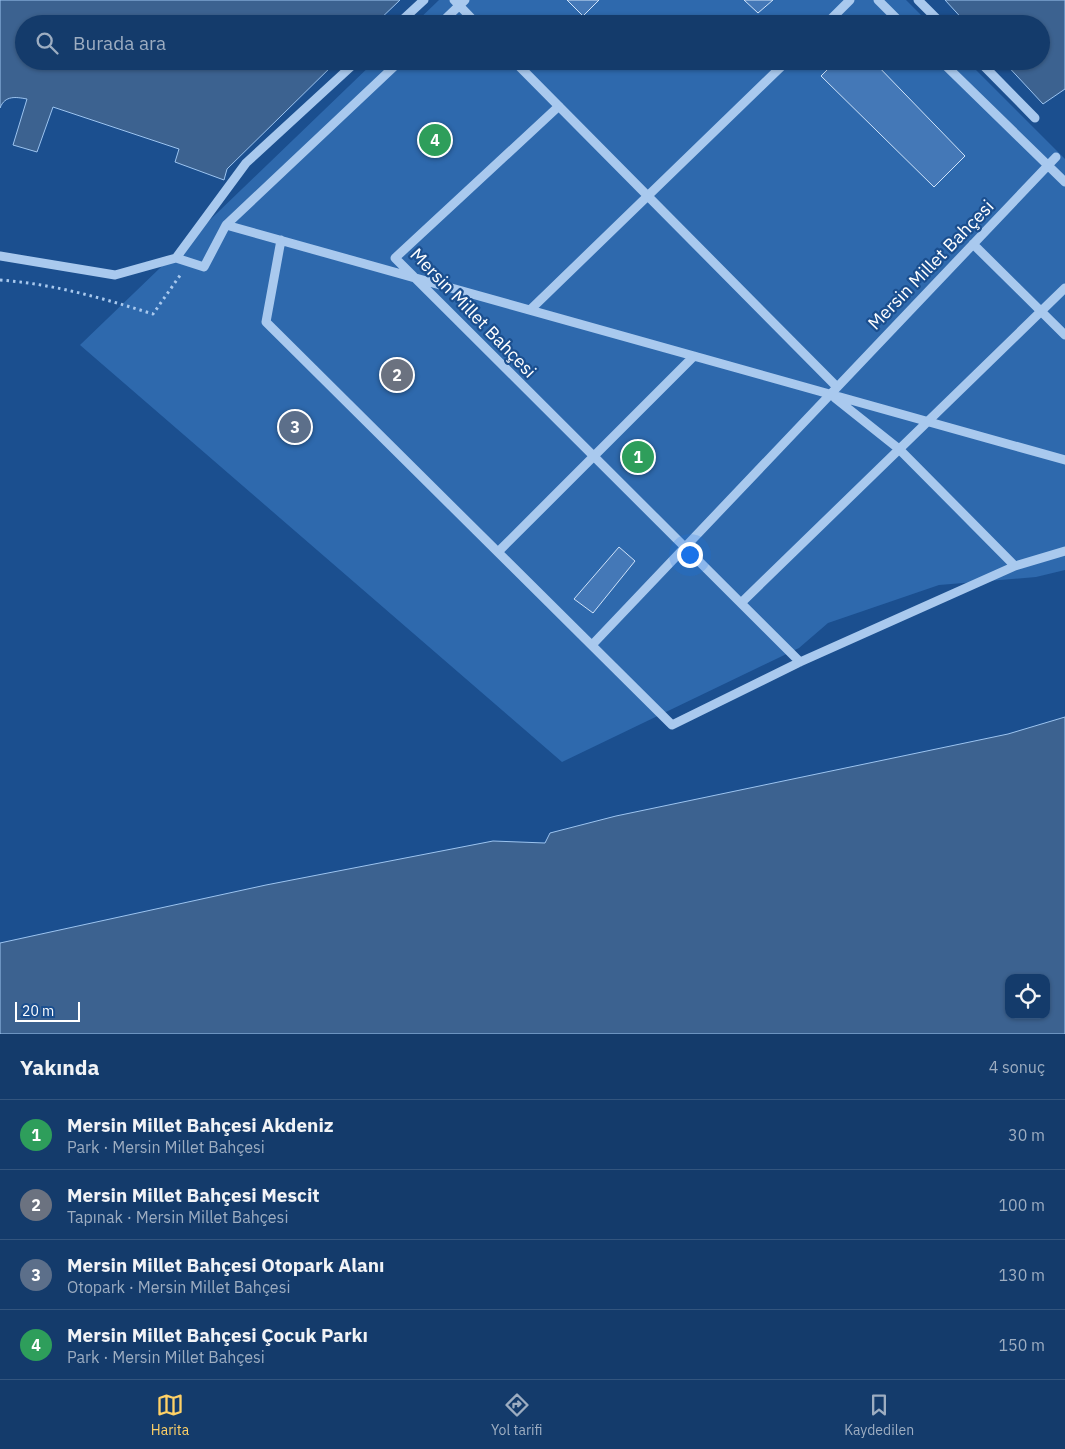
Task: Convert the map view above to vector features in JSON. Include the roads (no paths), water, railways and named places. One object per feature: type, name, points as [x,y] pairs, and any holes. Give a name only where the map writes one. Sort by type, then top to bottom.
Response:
[{"type":"street","points":[[408,15],[424,0]]},
{"type":"street","points":[[835,15],[850,0]]},
{"type":"street","points":[[878,0],[893,15]]},
{"type":"street","points":[[918,0],[933,15]]},
{"type":"street","points":[[448,15],[459,2],[470,15]]},
{"type":"street","points":[[176,258],[246,163],[347,70]]},
{"type":"street","points":[[0,256],[115,274],[176,258],[204,267],[226,225],[390,70]]},
{"type":"street","points":[[523,70],[834,391],[899,449],[1015,566]]},
{"type":"street","points":[[530,310],[778,70]]},
{"type":"street","points":[[950,70],[1065,182]]},
{"type":"street","points":[[988,70],[1035,118]]},
{"type":"street","name":"Mersin Millet Bahçesi","points":[[558,106],[395,258],[800,662]]},
{"type":"street","name":"Mersin Millet Bahçesi","points":[[592,645],[1056,157]]},
{"type":"street","points":[[226,225],[694,356],[834,391],[927,421],[1065,460]]},
{"type":"street","points":[[281,240],[266,322],[672,725],[800,662],[1015,566],[1065,551]]},
{"type":"street","points":[[973,244],[1065,335]]},
{"type":"street","points":[[741,603],[1065,288]]},
{"type":"street","points":[[498,552],[694,356]]},
{"type":"place","name":"Mersin Millet Bahçesi Çocuk Parkı","points":[[435,140]]},
{"type":"place","name":"Mersin Millet Bahçesi Mescit","points":[[397,375]]},
{"type":"place","name":"Mersin Millet Bahçesi Otopark Alanı","points":[[295,427]]},
{"type":"place","name":"Mersin Millet Bahçesi Akdeniz","points":[[638,457]]}]
